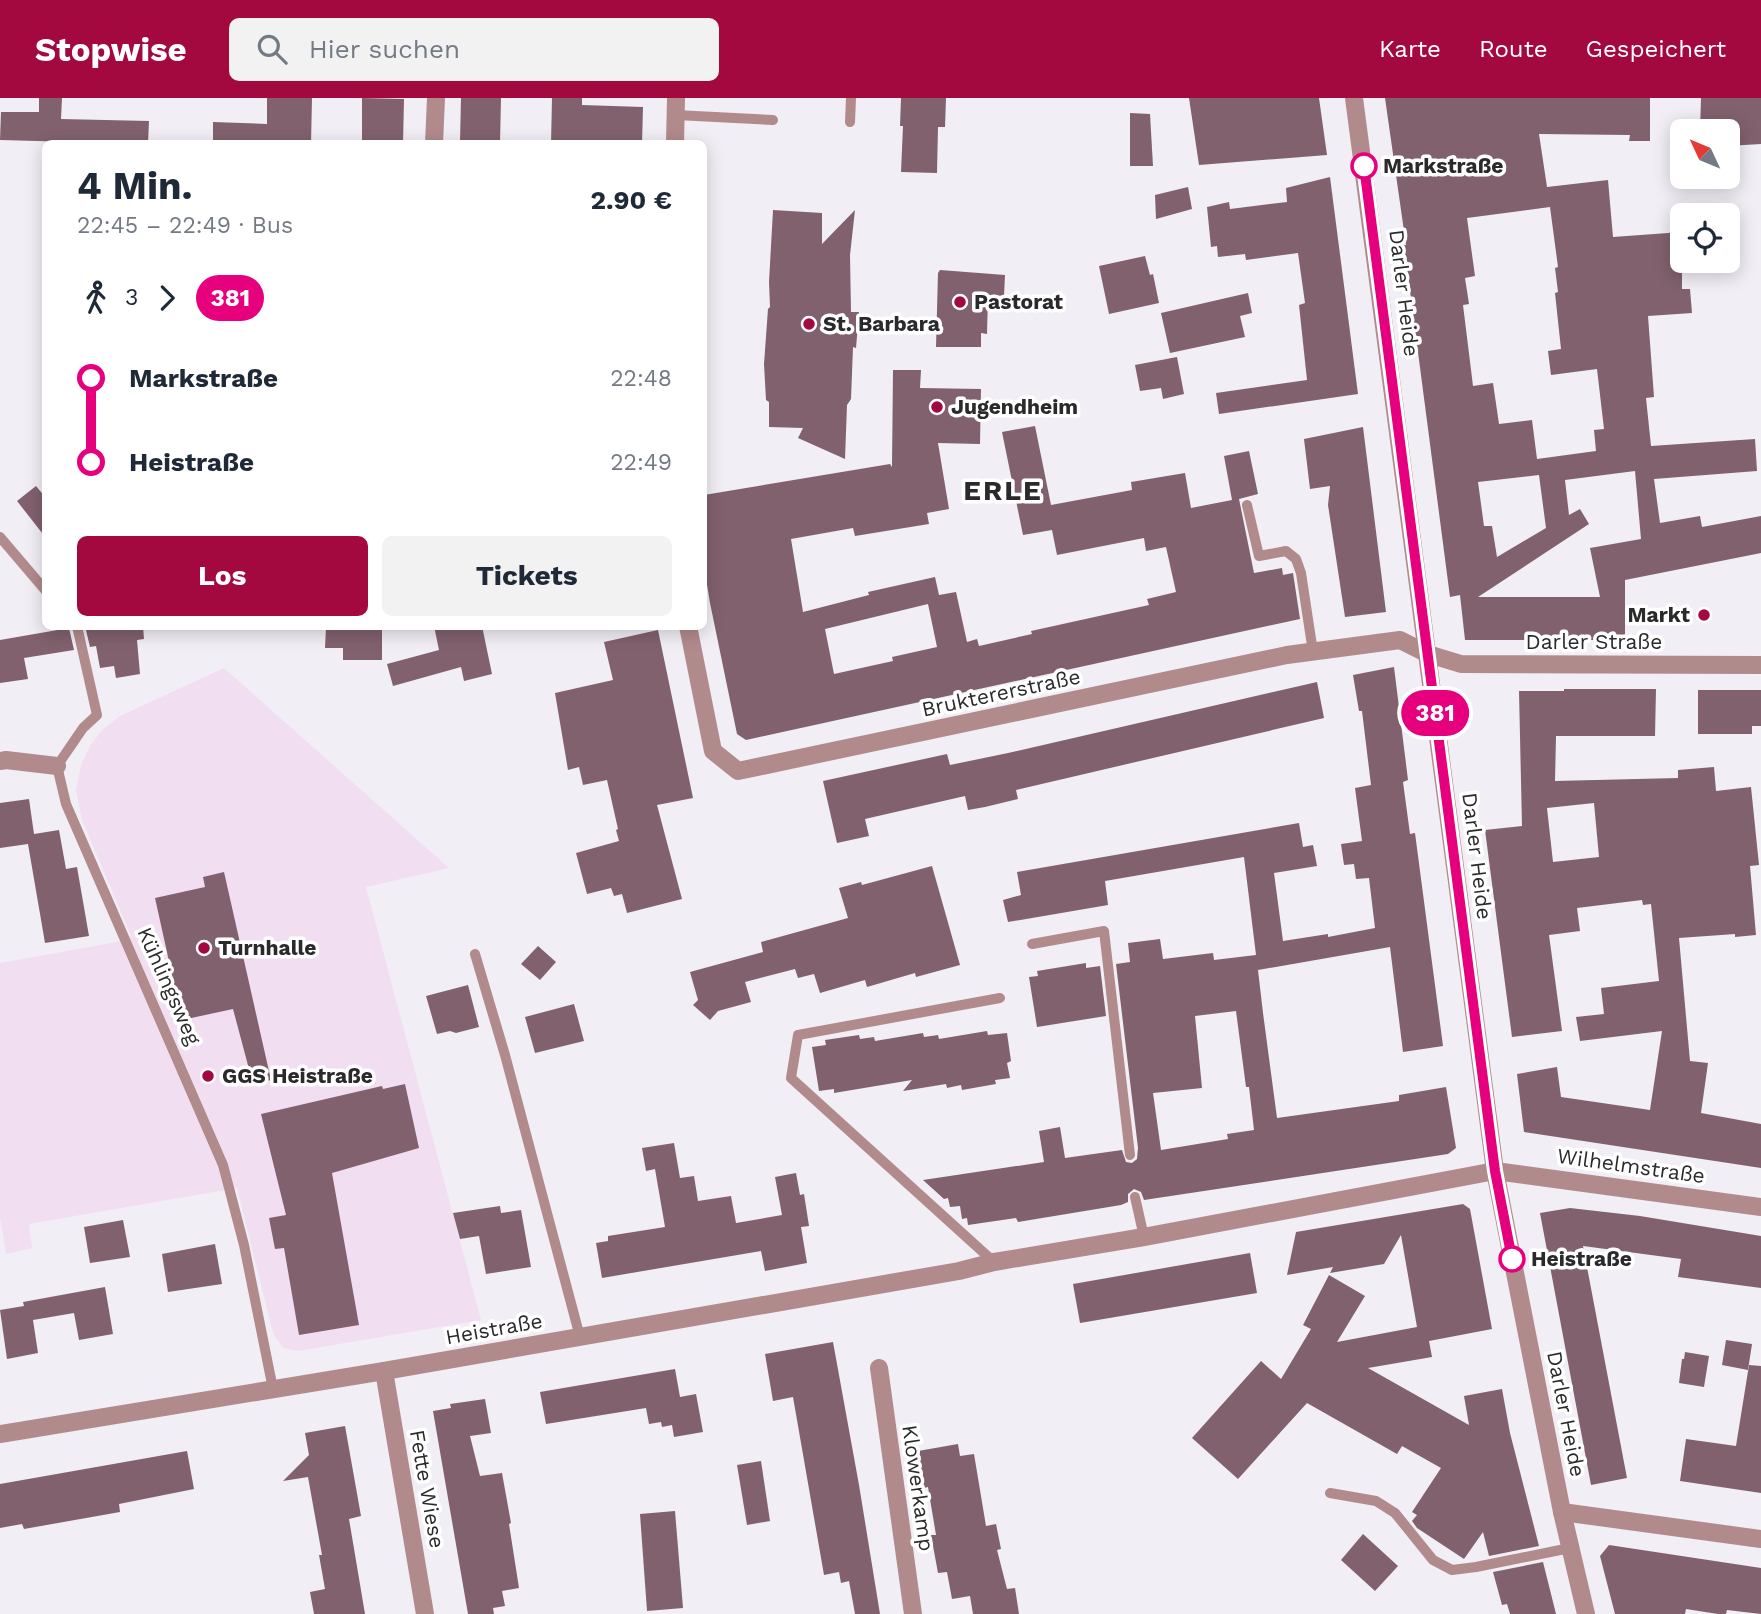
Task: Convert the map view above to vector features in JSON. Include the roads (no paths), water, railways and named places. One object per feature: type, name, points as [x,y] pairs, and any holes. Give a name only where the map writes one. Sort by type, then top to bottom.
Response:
[{"type":"street","points":[[435,140],[436,98]]},
{"type":"street","name":"Darler Heide","points":[[1354,98],[1495,1171],[1562,1512],[1586,1614]]},
{"type":"street","points":[[675,140],[676,107]]},
{"type":"street","name":"Bruktererstraße","points":[[689,630],[713,751],[738,771],[1273,658],[1400,640],[1428,654]]},
{"type":"street","name":"Darler Straße","points":[[1428,654],[1461,664],[1761,665]]},
{"type":"street","points":[[0,761],[57,766]]},
{"type":"street","name":"Wilhelmstraße","points":[[1495,1171],[1761,1207]]},
{"type":"street","name":"Heistraße","points":[[0,1434],[273,1390],[959,1271],[994,1262],[1144,1237],[1495,1171]]},
{"type":"street","name":"Klowerkamp","points":[[880,1368],[913,1614]]},
{"type":"street","name":"Fette Wiese","points":[[384,1371],[425,1614]]},
{"type":"street","points":[[1562,1512],[1761,1539]]},
{"type":"lane","points":[[850,122],[851,98]]},
{"type":"lane","points":[[676,107],[773,120]]},
{"type":"lane","points":[[1247,505],[1259,556],[1286,551],[1296,559],[1301,573],[1313,652]]},
{"type":"lane","points":[[0,537],[42,586]]},
{"type":"lane","points":[[57,766],[83,727],[97,715],[78,630]]},
{"type":"lane","name":"Kühlingsweg","points":[[57,766],[66,804],[223,1165],[244,1245],[273,1390]]},
{"type":"lane","points":[[1032,944],[1104,931],[1130,1155]]},
{"type":"lane","points":[[475,954],[505,1055],[580,1337]]},
{"type":"lane","points":[[994,1262],[791,1078],[798,1035],[1000,998]]},
{"type":"lane","points":[[1135,1197],[1144,1237]]},
{"type":"lane","points":[[1329,1493],[1376,1501],[1395,1513],[1433,1560],[1452,1570],[1570,1548]]},
{"type":"place","name":"Markstraße","points":[[1364,166]]},
{"type":"place","name":"Pastorat","points":[[960,302]]},
{"type":"place","name":"St. Barbara","points":[[809,324]]},
{"type":"place","name":"Jugendheim","points":[[937,407]]},
{"type":"place","name":"Markt","points":[[1704,615]]},
{"type":"place","name":"Turnhalle","points":[[204,948]]},
{"type":"place","name":"GGS Heistraße","points":[[208,1076]]},
{"type":"place","name":"Heistraße","points":[[1512,1259]]},
{"type":"district","name":"ERLE","points":[[1003,490]]}]
